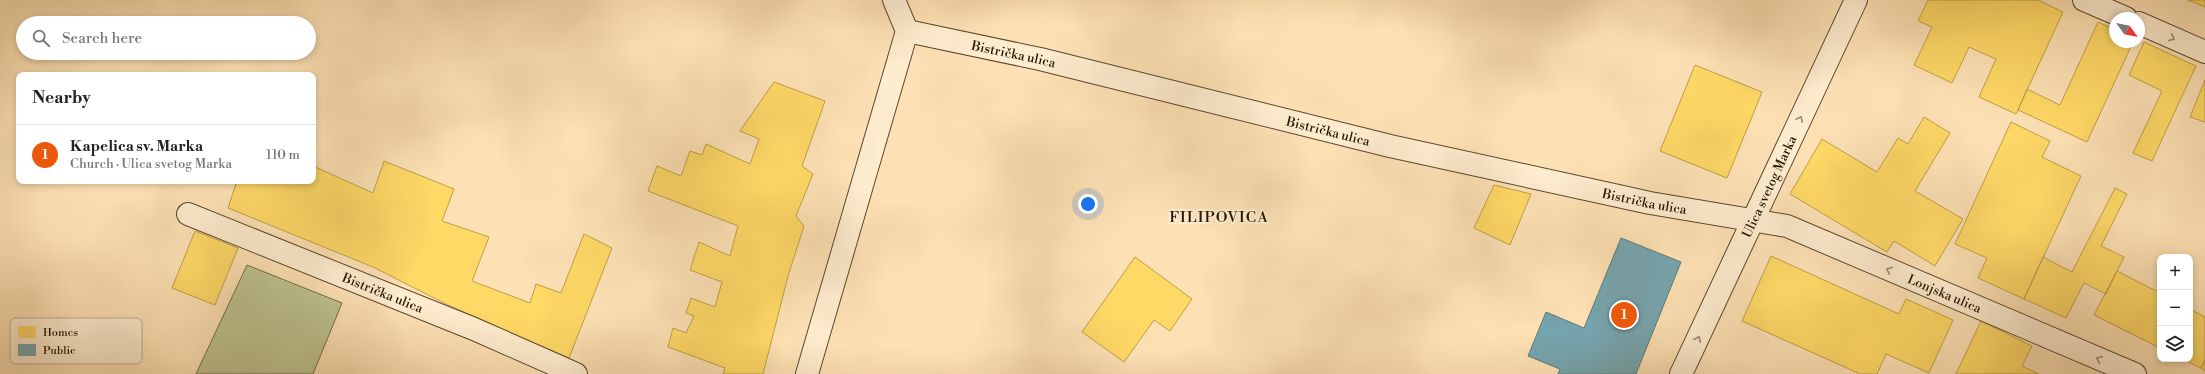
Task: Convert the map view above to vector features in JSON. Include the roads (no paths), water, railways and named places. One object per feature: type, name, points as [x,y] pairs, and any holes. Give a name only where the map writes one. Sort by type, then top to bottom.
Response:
[{"type":"street","points":[[807,374],[907,31],[894,0]]},
{"type":"street","name":"Ulica svetog Marka","points":[[1681,374],[1856,0]]},
{"type":"street","points":[[2084,0],[2112,12]]},
{"type":"street","points":[[2145,26],[2205,52]]},
{"type":"street","name":"Bistrička ulica","points":[[907,31],[1040,59],[1390,146],[1650,203],[1727,217],[1753,219]]},
{"type":"street","name":"Bistrička ulica","points":[[188,214],[474,329],[576,374]]},
{"type":"street","name":"Lonjska ulica","points":[[1753,219],[1787,226],[2135,374]]},
{"type":"place","name":"Kapelica sv. Marka","points":[[1624,315]]},
{"type":"district","name":"FILIPOVICA","points":[[1219,217]]}]
